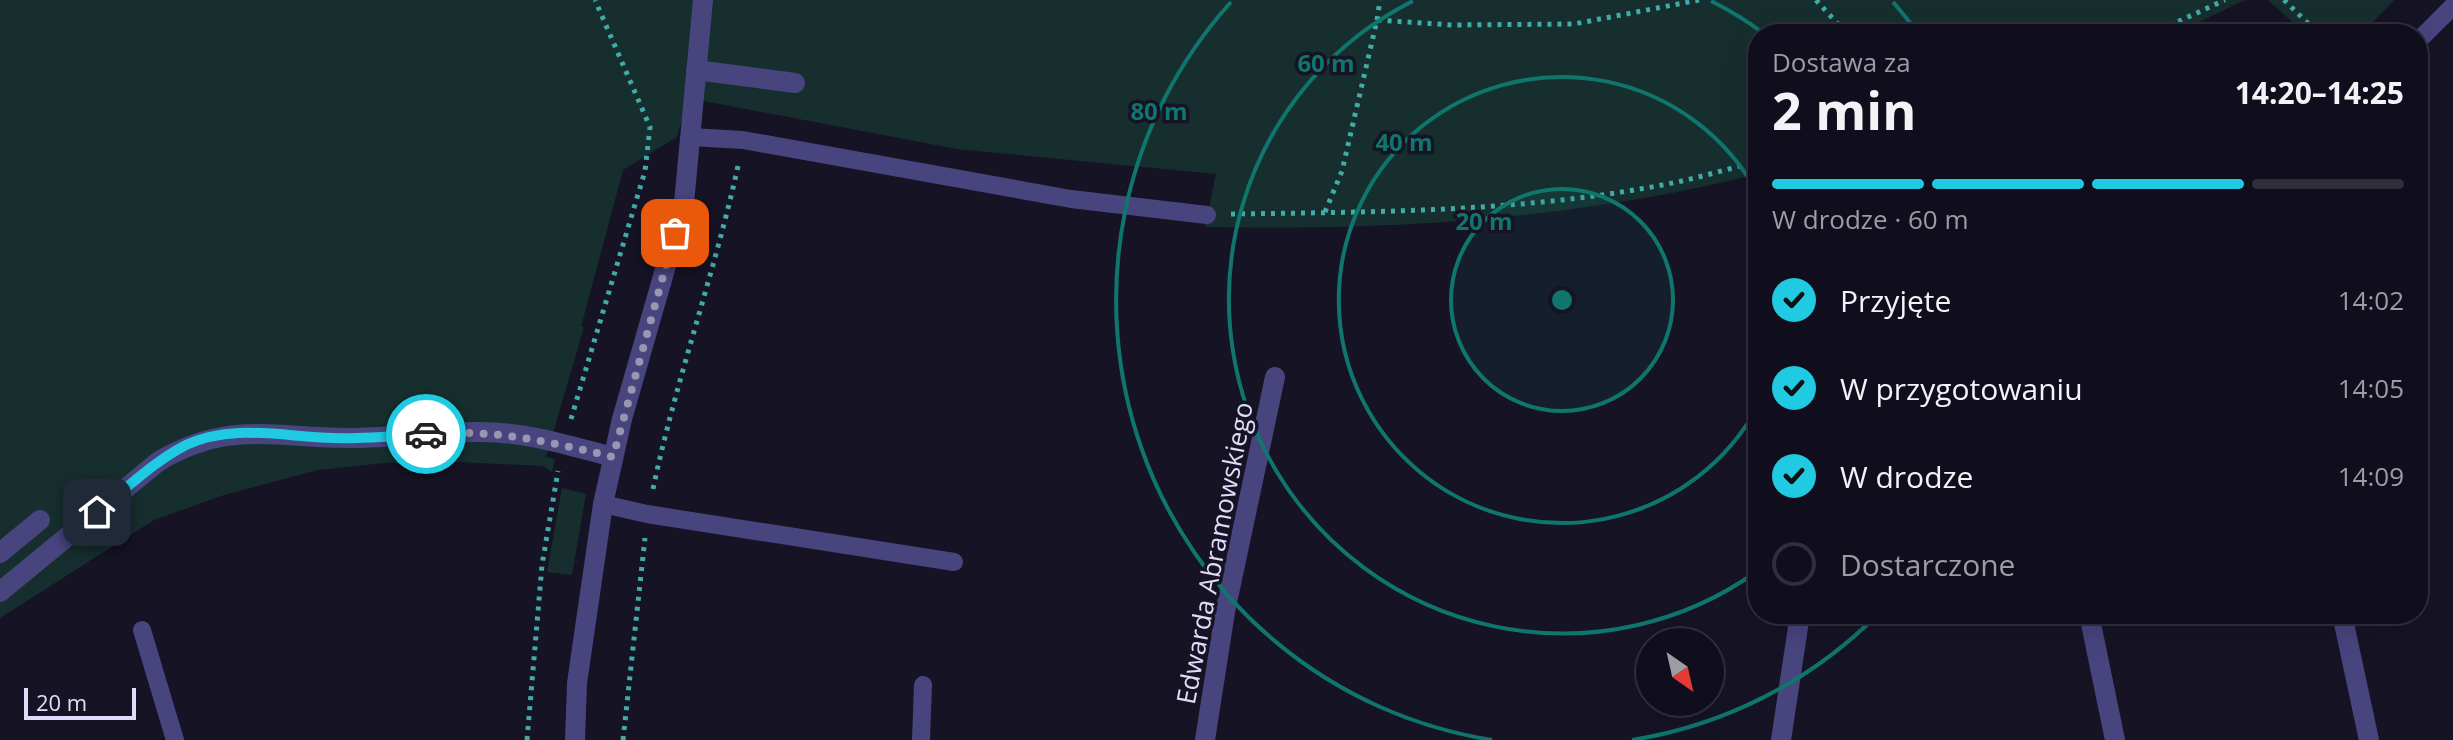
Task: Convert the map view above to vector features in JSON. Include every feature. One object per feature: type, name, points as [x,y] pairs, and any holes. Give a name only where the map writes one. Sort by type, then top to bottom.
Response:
[{"type":"street","points":[[575,740],[577,683],[603,504],[613,457],[684,203],[703,0]]},
{"type":"street","points":[[696,70],[795,83]]},
{"type":"street","name":"Edwarda Abramowskiego","points":[[1205,740],[1225,612],[1275,377]]},
{"type":"street","points":[[0,592],[159,461],[189,444],[221,435],[256,433],[351,438],[497,433],[532,436],[613,457]]},
{"type":"street","points":[[0,553],[40,520]]},
{"type":"street","points":[[1781,740],[1798,624]]},
{"type":"street","points":[[2091,624],[2115,740]]},
{"type":"street","points":[[2344,624],[2369,740]]},
{"type":"lane","points":[[2428,32],[2453,8]]},
{"type":"lane","points":[[691,137],[743,140],[1071,199],[1207,215]]},
{"type":"lane","points":[[603,504],[647,514],[954,562]]},
{"type":"lane","points":[[142,630],[175,740]]},
{"type":"lane","points":[[921,740],[923,685]]},
{"type":"path","points":[[595,0],[646,117]]},
{"type":"path","points":[[1325,212],[1342,171],[1380,0]]},
{"type":"path","points":[[1377,20],[1452,25],[1574,24],[1699,0]]},
{"type":"path","points":[[1816,0],[1838,24]]},
{"type":"path","points":[[2173,24],[2225,0]]},
{"type":"path","points":[[2284,0],[2309,24]]},
{"type":"path","points":[[623,740],[647,514],[666,428],[723,233],[743,140]]},
{"type":"path","points":[[1207,215],[1397,212],[1547,202],[1659,186],[1748,164]]},
{"type":"green space","points":[[0,0],[2245,0],[2195,24],[1748,24],[1748,176],[1621,202],[1553,212],[1414,224],[1205,227],[1216,174],[957,149],[688,98],[677,137],[623,170],[581,327],[584,327],[546,457],[555,459],[552,472],[543,466],[438,461],[318,470],[224,495],[154,520],[0,618]]},
{"type":"green space","points":[[2268,0],[2394,0],[2371,24],[2295,24]]},
{"type":"green space","points":[[562,488],[586,494],[572,575],[547,572]]},
{"type":"way so far","points":[[426,434],[483,432],[532,436],[613,457],[675,233]]},
{"type":"route","points":[[97,512],[159,461],[189,444],[221,435],[256,433],[351,438],[426,434]]}]
